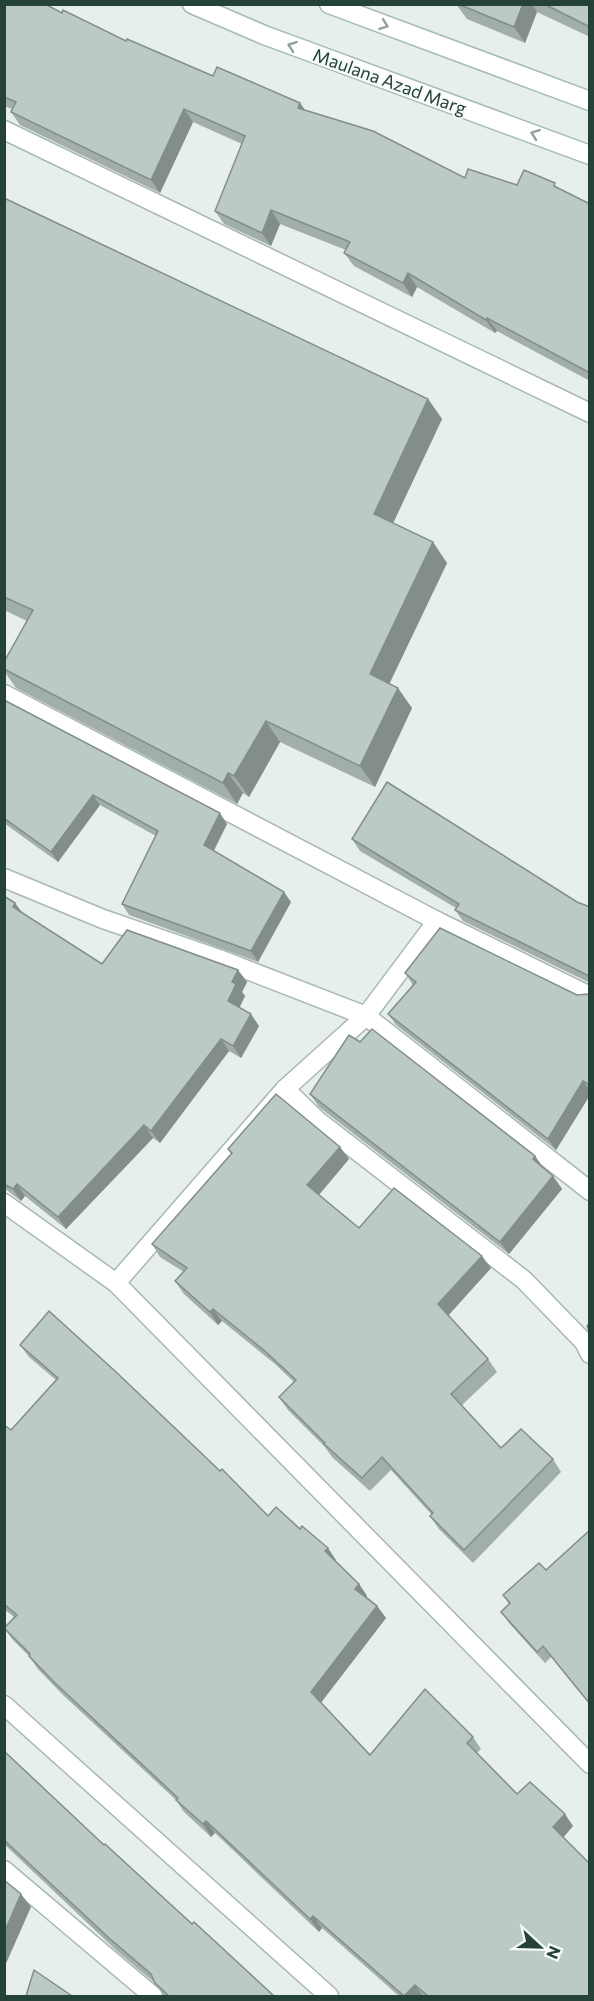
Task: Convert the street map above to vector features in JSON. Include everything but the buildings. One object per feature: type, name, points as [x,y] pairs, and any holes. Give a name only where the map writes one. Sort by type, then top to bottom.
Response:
[{"type":"street","name":"Maulana Azad Marg","points":[[192,4],[264,35],[590,155]]},
{"type":"street","points":[[329,4],[590,101]]},
{"type":"street","points":[[4,130],[590,413]]},
{"type":"street","points":[[4,694],[437,921],[590,996]]},
{"type":"street","points":[[4,878],[103,918],[219,958],[366,1016],[590,1191]]},
{"type":"street","points":[[116,1283],[285,1089],[366,1016],[437,921]]},
{"type":"street","points":[[285,1089],[317,1120],[524,1280],[584,1342],[590,1354]]},
{"type":"street","points":[[4,1203],[116,1283],[590,1764]]},
{"type":"street","points":[[4,1705],[329,1996]]},
{"type":"street","points":[[4,1870],[153,1996]]}]
